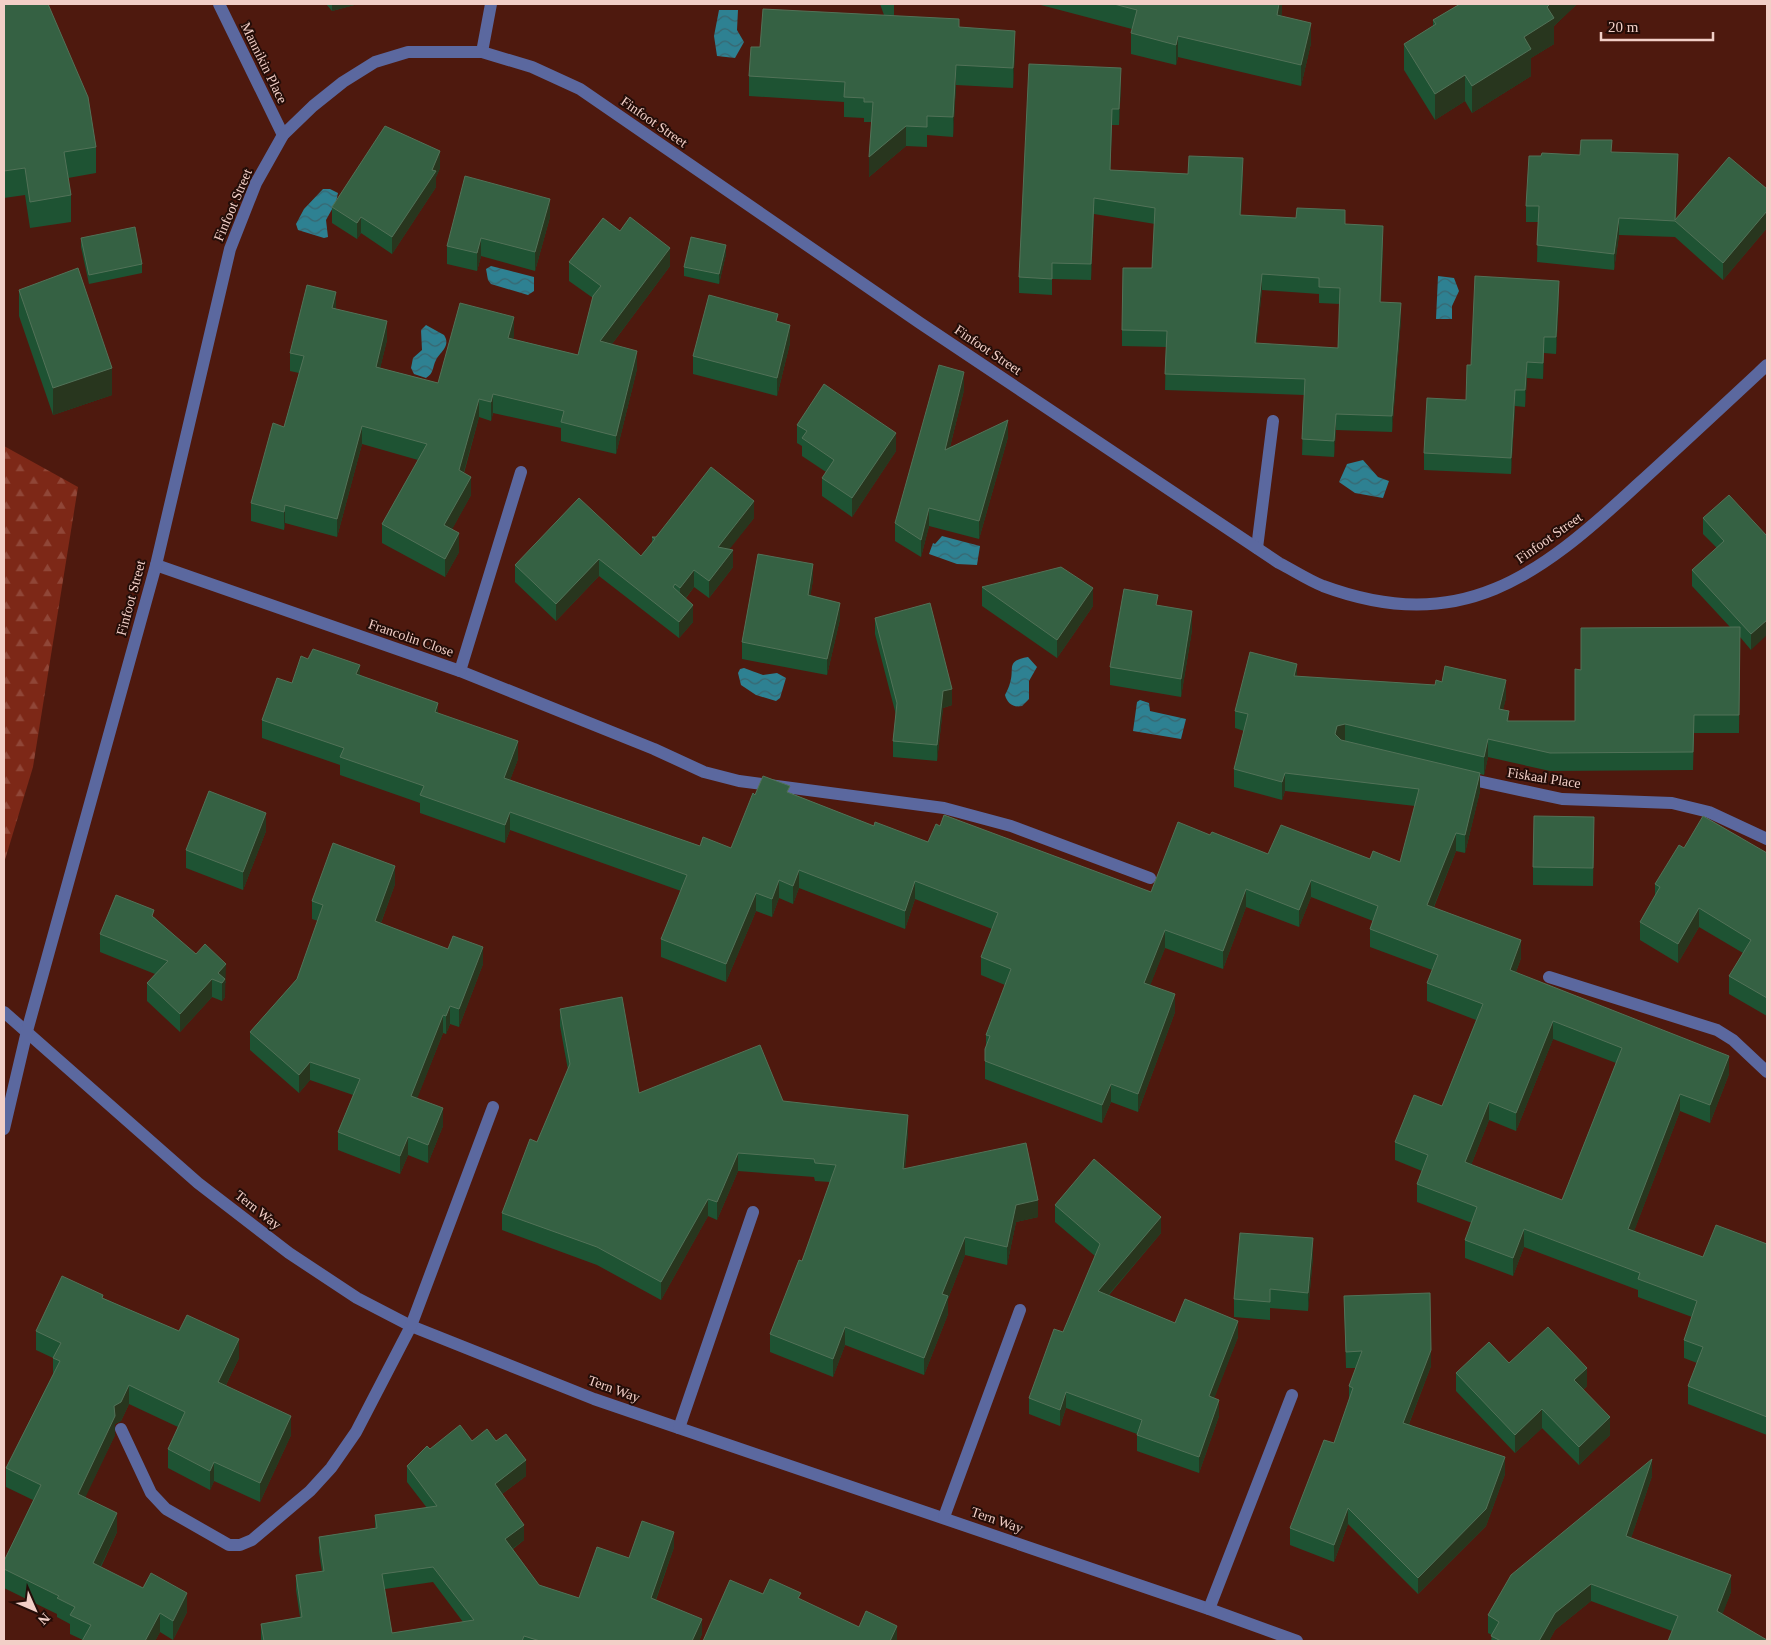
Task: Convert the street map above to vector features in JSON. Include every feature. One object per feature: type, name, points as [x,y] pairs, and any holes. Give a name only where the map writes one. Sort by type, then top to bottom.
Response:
[{"type":"street","name":"Mannikin Place","points":[[219,4],[283,135]]},
{"type":"street","points":[[482,52],[491,4]]},
{"type":"street","name":"Finfoot Street","points":[[4,1129],[27,1031],[156,565],[230,249],[256,184],[283,135],[313,106],[343,82],[375,62],[408,52],[482,52],[532,67],[580,89],[920,322],[1279,563],[1321,585],[1360,597],[1400,604],[1449,602],[1491,592],[1537,568],[1589,530],[1767,365]]},
{"type":"street","points":[[1257,548],[1266,493],[1273,420]]},
{"type":"street","points":[[460,671],[521,472]]},
{"type":"street","name":"Francolin Close","points":[[156,565],[460,671],[654,749],[704,772],[739,781],[944,808],[976,815],[1150,878]]},
{"type":"street","name":"Fiskaal Place","points":[[1453,776],[1562,799],[1672,803],[1709,812],[1767,839]]},
{"type":"street","points":[[1549,977],[1716,1030],[1733,1040],[1767,1072]]},
{"type":"street","name":"Tern Way","points":[[4,1012],[198,1183],[288,1253],[357,1298],[411,1326],[594,1399],[1209,1608],[1297,1641]]},
{"type":"street","points":[[121,1429],[157,1502],[166,1510],[229,1545],[240,1546],[252,1540],[310,1491],[330,1468],[356,1432],[411,1326],[493,1107]]},
{"type":"street","points":[[680,1428],[753,1212]]},
{"type":"street","points":[[944,1518],[1020,1310]]},
{"type":"street","points":[[1209,1608],[1292,1395]]},
{"type":"green space","points":[[4,446],[78,487],[33,767],[4,863]]},
{"type":"water","points":[[719,10],[738,10],[737,30],[744,42],[735,58],[717,56],[714,36]]},
{"type":"water","points":[[323,189],[330,189],[338,193],[336,202],[326,220],[328,237],[324,238],[298,230],[296,224],[304,209]]},
{"type":"water","points":[[491,266],[534,277],[534,291],[528,295],[491,284],[488,280],[486,269]]},
{"type":"water","points":[[1438,276],[1454,278],[1459,291],[1452,306],[1452,319],[1436,319]]},
{"type":"water","points":[[426,325],[444,335],[446,345],[436,360],[432,372],[426,378],[414,374],[411,368],[413,358],[422,350],[421,330]]},
{"type":"water","points":[[1363,460],[1378,477],[1389,481],[1383,498],[1355,493],[1339,482],[1347,464]]},
{"type":"water","points":[[942,536],[980,546],[977,565],[957,564],[929,554],[933,543],[935,544]]},
{"type":"water","points":[[1028,657],[1037,667],[1029,681],[1029,699],[1022,706],[1013,706],[1005,695],[1010,683],[1012,666],[1016,661]]},
{"type":"water","points":[[744,668],[763,675],[777,673],[786,678],[780,698],[776,701],[756,695],[741,685],[738,673],[740,669]]},
{"type":"water","points":[[1140,700],[1149,703],[1150,711],[1186,719],[1181,739],[1133,731],[1137,702]]},
{"type":"building","points":[[4,4],[48,4],[88,97],[96,147],[64,152],[71,195],[30,202],[25,168],[4,171]]},
{"type":"building","points":[[1114,4],[1279,4],[1277,15],[1311,23],[1301,65],[1178,36],[1176,45],[1131,33],[1137,10]]},
{"type":"building","points":[[1460,4],[1550,4],[1547,7],[1554,18],[1524,37],[1531,49],[1472,86],[1465,75],[1435,94],[1404,44],[1436,24],[1433,20]]},
{"type":"building","points":[[763,9],[959,19],[959,27],[1015,31],[1013,68],[956,65],[953,117],[927,116],[927,127],[906,126],[869,157],[873,102],[864,102],[864,98],[844,97],[845,82],[749,76],[751,47],[760,47]]},
{"type":"building","points":[[1029,64],[1121,68],[1119,109],[1112,109],[1110,170],[1188,174],[1189,156],[1243,158],[1240,215],[1296,218],[1297,208],[1345,210],[1345,224],[1383,226],[1380,302],[1401,303],[1392,416],[1336,414],[1334,441],[1302,439],[1305,379],[1165,374],[1167,331],[1122,330],[1123,268],[1152,268],[1155,208],[1094,198],[1091,264],[1052,263],[1052,279],[1019,277]],"holes":[[[1262,274],[1319,278],[1319,287],[1340,288],[1338,348],[1255,343]]]},
{"type":"building","points":[[385,126],[440,151],[432,170],[436,171],[392,237],[361,217],[357,223],[332,207]]},
{"type":"building","points":[[1581,140],[1612,140],[1611,152],[1678,154],[1675,220],[1729,157],[1767,189],[1767,211],[1723,263],[1675,221],[1619,218],[1614,254],[1537,245],[1539,206],[1526,206],[1529,156],[1541,156],[1542,153],[1580,155]]},
{"type":"building","points":[[465,176],[550,199],[535,252],[481,238],[477,253],[447,246]]},
{"type":"building","points":[[630,217],[670,248],[600,341],[637,351],[616,436],[561,422],[564,411],[493,394],[491,402],[479,399],[459,470],[471,477],[444,525],[459,533],[445,559],[382,524],[427,444],[362,426],[337,519],[285,505],[284,512],[251,503],[273,423],[284,427],[304,356],[290,353],[307,285],[336,292],[332,308],[387,321],[376,367],[438,383],[460,303],[514,317],[508,338],[578,355],[593,296],[601,286],[569,262],[603,218],[620,231]]},
{"type":"building","points":[[135,227],[142,264],[89,275],[81,238]]},
{"type":"building","points":[[691,237],[726,245],[719,274],[684,267]]},
{"type":"building","points":[[78,268],[112,368],[53,388],[19,290]]},
{"type":"building","points":[[1475,276],[1559,281],[1556,337],[1544,337],[1543,363],[1527,362],[1525,390],[1515,390],[1511,458],[1424,453],[1427,398],[1466,400],[1467,365],[1471,365]]},
{"type":"building","points":[[709,295],[778,314],[776,321],[790,325],[777,378],[693,356]]},
{"type":"building","points":[[939,365],[964,372],[945,450],[1008,420],[979,521],[929,508],[921,540],[895,523]]},
{"type":"building","points":[[824,384],[896,433],[852,498],[822,478],[834,460],[802,438],[807,431],[797,425]]},
{"type":"building","points":[[711,467],[754,501],[718,547],[733,550],[709,581],[694,570],[680,588],[675,584],[673,587],[693,605],[679,622],[599,559],[556,604],[515,565],[579,498],[641,556],[655,539],[652,537],[656,537]]},
{"type":"building","points":[[1729,495],[1767,536],[1767,620],[1751,634],[1692,570],[1724,541],[1703,518]]},
{"type":"building","points":[[758,554],[813,564],[808,595],[840,603],[827,659],[742,642]]},
{"type":"building","points":[[1061,567],[1093,588],[1057,640],[982,587]]},
{"type":"building","points":[[1124,589],[1158,595],[1156,605],[1192,611],[1181,679],[1110,667]]},
{"type":"building","points":[[930,603],[952,689],[943,691],[937,745],[893,741],[897,703],[875,618]]},
{"type":"building","points":[[1740,627],[1739,715],[1694,715],[1693,752],[1550,753],[1488,739],[1484,757],[1345,724],[1337,726],[1335,734],[1341,740],[1480,773],[1465,835],[1456,833],[1427,905],[1521,940],[1510,970],[1729,1056],[1710,1105],[1680,1094],[1628,1229],[1703,1257],[1716,1225],[1767,1244],[1767,1417],[1688,1386],[1703,1347],[1684,1340],[1697,1301],[1638,1279],[1640,1273],[1524,1229],[1513,1258],[1465,1240],[1477,1207],[1417,1184],[1428,1155],[1395,1142],[1414,1095],[1442,1106],[1483,1004],[1427,983],[1438,955],[1370,929],[1378,906],[1311,880],[1299,910],[1246,889],[1223,951],[1165,930],[1144,983],[1175,994],[1138,1094],[1111,1084],[1102,1105],[985,1061],[985,1049],[990,1036],[986,1035],[1011,969],[981,957],[998,913],[915,881],[905,911],[799,870],[793,886],[779,880],[772,899],[756,893],[726,964],[661,939],[687,875],[510,812],[505,825],[420,795],[424,786],[340,757],[344,748],[262,720],[277,678],[292,683],[301,656],[308,659],[313,649],[360,665],[356,674],[438,703],[435,712],[518,741],[504,778],[700,846],[703,837],[731,848],[753,793],[755,795],[763,776],[790,786],[787,792],[874,826],[875,822],[928,842],[936,824],[940,826],[944,815],[1151,892],[1178,822],[1210,835],[1212,832],[1268,854],[1281,825],[1370,859],[1373,851],[1400,862],[1419,789],[1285,773],[1282,782],[1234,769],[1248,714],[1235,711],[1250,652],[1297,664],[1294,676],[1435,685],[1436,680],[1442,682],[1445,666],[1506,680],[1499,709],[1509,711],[1507,721],[1575,721],[1575,669],[1581,670],[1581,628]],"holes":[[[1553,1021],[1622,1048],[1562,1200],[1465,1162],[1489,1102],[1516,1113]]]},
{"type":"building","points":[[209,791],[266,813],[243,872],[186,850]]},
{"type":"building","points":[[1534,816],[1594,817],[1593,868],[1533,867]]},
{"type":"building","points":[[1703,816],[1767,853],[1767,998],[1729,976],[1751,940],[1699,908],[1678,944],[1640,922],[1660,887],[1655,884],[1679,845],[1684,848]]},
{"type":"building","points":[[333,843],[395,866],[375,921],[448,949],[453,936],[483,947],[459,1009],[450,1006],[446,1016],[443,1015],[411,1096],[443,1108],[428,1145],[408,1137],[400,1156],[338,1132],[360,1079],[310,1062],[299,1075],[250,1032],[297,979],[323,905],[312,901]]},
{"type":"building","points":[[116,895],[154,910],[152,916],[196,954],[205,944],[226,964],[218,973],[225,979],[222,983],[212,979],[180,1014],[147,983],[168,961],[100,934]]},
{"type":"building","points":[[622,997],[639,1093],[760,1045],[783,1101],[908,1115],[903,1169],[1026,1143],[1038,1200],[1016,1205],[1007,1247],[965,1237],[942,1294],[948,1296],[924,1358],[845,1327],[833,1359],[770,1334],[799,1260],[802,1261],[836,1165],[815,1163],[814,1159],[738,1153],[717,1202],[708,1199],[661,1282],[597,1247],[502,1213],[530,1139],[537,1142],[570,1064],[560,1009]]},
{"type":"building","points":[[1094,1159],[1161,1217],[1098,1291],[1175,1323],[1185,1299],[1238,1321],[1209,1396],[1219,1400],[1199,1457],[1137,1435],[1142,1420],[1066,1392],[1060,1410],[1029,1398],[1054,1329],[1063,1332],[1100,1244],[1055,1205]]},
{"type":"building","points":[[1240,1233],[1313,1238],[1308,1293],[1270,1289],[1270,1302],[1234,1299]]},
{"type":"building","points":[[62,1276],[103,1295],[102,1298],[179,1331],[187,1315],[239,1339],[218,1382],[291,1416],[260,1483],[214,1462],[210,1471],[168,1449],[185,1412],[129,1385],[121,1402],[114,1406],[115,1416],[78,1494],[117,1513],[93,1563],[143,1588],[151,1573],[187,1593],[173,1621],[160,1613],[145,1641],[82,1641],[91,1625],[70,1615],[75,1607],[57,1598],[59,1596],[4,1569],[4,1561],[41,1485],[6,1468],[60,1361],[53,1358],[61,1343],[36,1331]]},
{"type":"building","points":[[1430,1293],[1431,1350],[1403,1423],[1505,1457],[1486,1509],[1418,1578],[1348,1508],[1334,1545],[1290,1528],[1324,1440],[1334,1443],[1353,1388],[1349,1386],[1362,1351],[1346,1352],[1344,1296]]},
{"type":"building","points":[[1548,1327],[1587,1368],[1574,1380],[1610,1417],[1579,1447],[1542,1409],[1515,1435],[1456,1373],[1489,1342],[1509,1363]]},
{"type":"building","points":[[460,1425],[472,1441],[487,1429],[496,1441],[506,1434],[526,1460],[495,1484],[524,1525],[505,1539],[539,1585],[579,1598],[597,1547],[629,1558],[642,1521],[674,1532],[651,1598],[702,1619],[692,1641],[540,1641],[524,1636],[522,1641],[264,1641],[261,1624],[302,1617],[296,1575],[324,1571],[319,1537],[377,1528],[375,1515],[437,1506],[407,1466],[427,1446],[430,1449]],"holes":[[[433,1567],[474,1620],[392,1633],[382,1574]]]},
{"type":"building","points":[[1652,1459],[1626,1536],[1731,1575],[1717,1611],[1767,1641],[1668,1641],[1678,1616],[1591,1584],[1555,1613],[1539,1641],[1501,1641],[1491,1636],[1499,1622],[1488,1615],[1511,1575]]},
{"type":"building","points":[[770,1579],[801,1593],[798,1598],[859,1627],[866,1611],[897,1626],[890,1641],[703,1641],[730,1580],[763,1594]]}]
